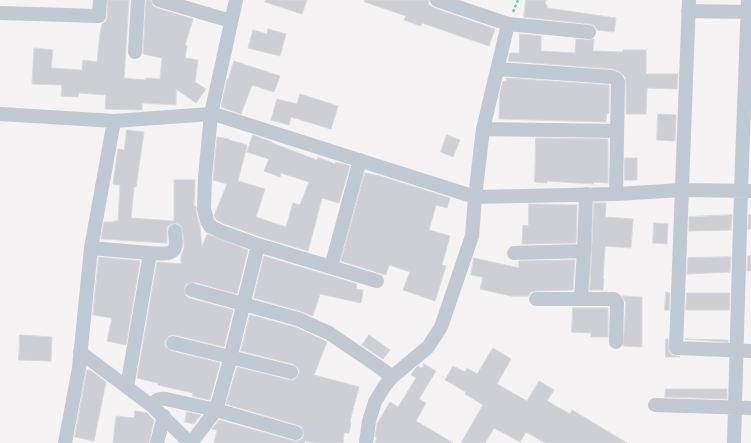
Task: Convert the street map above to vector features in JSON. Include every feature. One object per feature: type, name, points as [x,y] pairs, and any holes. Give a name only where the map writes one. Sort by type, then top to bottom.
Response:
[{"type":"street","points":[[0,12],[99,16],[100,0]]},
{"type":"street","points":[[135,52],[138,0]]},
{"type":"street","points":[[159,0],[231,21]]},
{"type":"street","points":[[236,0],[211,114],[205,177],[204,209],[207,221],[211,227],[258,244],[377,281]]},
{"type":"street","points":[[437,0],[508,24],[589,32]]},
{"type":"street","points":[[734,443],[736,351],[746,190],[749,8],[688,5],[676,348],[736,351],[751,351]]},
{"type":"street","points":[[366,443],[369,421],[375,402],[384,387],[392,377],[428,347],[441,328],[472,236],[474,197],[483,129],[508,24]]},
{"type":"street","points":[[498,69],[612,77],[616,79],[618,82],[616,194]]},
{"type":"street","points":[[0,114],[114,121],[211,114],[474,197],[616,194],[682,190],[746,190]]},
{"type":"street","points":[[67,442],[79,368],[92,248],[114,121]]},
{"type":"street","points":[[483,129],[617,131]]},
{"type":"street","points":[[331,267],[360,160]]},
{"type":"street","points":[[581,298],[586,194]]},
{"type":"street","points":[[92,248],[149,254],[170,252],[174,251],[175,248],[175,231]]},
{"type":"street","points":[[80,352],[152,406],[164,416],[190,443],[216,410],[231,356],[258,244]]},
{"type":"street","points":[[514,253],[584,251]]},
{"type":"street","points":[[127,386],[149,254]]},
{"type":"street","points":[[192,290],[298,319],[329,333],[392,377]]},
{"type":"street","points":[[536,299],[614,299],[617,303],[616,342]]},
{"type":"street","points":[[173,343],[231,356],[291,372]]},
{"type":"street","points":[[152,406],[155,400],[160,398],[166,399],[216,410],[296,433]]},
{"type":"street","points":[[655,405],[751,408]]},
{"type":"street","points":[[156,443],[164,416]]},
{"type":"building","points":[[108,0],[129,0],[124,78],[145,80],[146,78],[160,79],[162,58],[143,54],[146,0],[151,0],[153,6],[157,8],[193,19],[185,45],[187,46],[185,58],[198,60],[195,82],[206,89],[196,103],[176,89],[176,105],[142,103],[142,110],[105,109],[106,95],[79,93],[78,97],[61,96],[62,85],[32,84],[34,48],[53,50],[51,68],[82,70],[83,60],[97,62],[102,24],[106,21],[107,17]]},
{"type":"building","points":[[266,0],[307,0],[302,14],[265,2]]},
{"type":"building","points":[[365,0],[429,0],[428,4],[434,8],[495,29],[489,46],[422,23],[421,26],[404,20],[406,16],[365,2]]},
{"type":"building","points":[[526,0],[546,0],[545,4],[547,5],[547,8],[616,18],[614,32],[597,30],[594,25],[590,24],[524,17]]},
{"type":"building","points":[[268,29],[286,34],[280,56],[248,48],[253,30],[267,34]]},
{"type":"building","points":[[520,34],[541,36],[541,51],[575,53],[576,39],[594,39],[593,51],[623,52],[623,50],[646,50],[646,74],[678,74],[677,89],[647,88],[646,114],[626,114],[626,82],[625,77],[620,72],[613,69],[508,61],[510,53],[519,53]]},
{"type":"building","points":[[234,61],[280,76],[274,92],[252,85],[241,114],[221,107],[227,79],[228,80]]},
{"type":"building","points":[[507,78],[609,85],[609,113],[607,113],[606,122],[499,119],[500,93],[503,81],[506,81]]},
{"type":"building","points":[[300,94],[338,106],[331,129],[291,117],[289,125],[271,120],[277,99],[297,104]]},
{"type":"building","points":[[658,114],[676,115],[675,141],[657,140]]},
{"type":"building","points":[[127,130],[144,132],[136,187],[134,187],[131,218],[174,221],[174,180],[195,180],[194,206],[196,206],[202,247],[207,234],[248,250],[237,294],[194,282],[186,284],[184,288],[186,296],[189,298],[233,310],[224,347],[175,335],[170,335],[165,341],[165,346],[171,351],[220,363],[210,400],[192,396],[193,393],[158,385],[158,383],[137,378],[157,262],[181,264],[181,255],[184,249],[184,242],[182,227],[175,223],[167,227],[167,243],[101,239],[104,222],[118,221],[120,185],[113,184],[118,149],[124,150]]},
{"type":"building","points":[[253,135],[317,160],[318,157],[335,164],[336,162],[350,166],[339,203],[322,198],[308,251],[261,237],[225,224],[217,220],[214,216],[227,184],[213,180],[217,137],[247,145],[238,181],[265,189],[256,217],[286,227],[293,203],[300,205],[309,182],[281,173],[280,177],[264,171],[269,159],[247,152]]},
{"type":"building","points":[[447,135],[460,140],[453,157],[441,152]]},
{"type":"building","points":[[536,138],[608,139],[608,183],[594,182],[593,184],[547,181],[547,183],[535,182]]},
{"type":"building","points":[[625,158],[637,158],[637,180],[625,180]]},
{"type":"building","points":[[365,173],[380,176],[450,198],[447,208],[436,205],[429,230],[450,236],[442,265],[446,266],[435,301],[403,290],[410,272],[389,265],[386,275],[341,261]]},
{"type":"building","points":[[594,203],[606,203],[605,217],[633,219],[631,248],[605,246],[603,290],[590,290]]},
{"type":"building","points":[[529,204],[577,205],[576,243],[522,244],[523,225],[528,226]]},
{"type":"building","points":[[732,215],[731,230],[689,231],[689,217]]},
{"type":"building","points":[[749,215],[751,215],[751,229],[748,229]]},
{"type":"building","points":[[654,223],[668,224],[667,244],[653,243]]},
{"type":"building","points":[[264,256],[357,284],[356,289],[363,290],[361,303],[320,294],[313,316],[254,298]]},
{"type":"building","points":[[748,256],[751,256],[751,271],[747,271]]},
{"type":"building","points":[[99,257],[140,261],[126,345],[107,341],[112,318],[93,315]]},
{"type":"building","points":[[731,257],[730,272],[687,274],[688,258]]},
{"type":"building","points":[[474,258],[519,268],[519,261],[575,260],[573,290],[536,291],[531,292],[528,296],[511,296],[480,289],[483,277],[471,275]]},
{"type":"building","points":[[666,292],[670,293],[669,310],[665,310]]},
{"type":"building","points":[[687,293],[730,293],[729,310],[686,310]]},
{"type":"building","points":[[622,296],[642,297],[642,347],[623,346],[626,303]]},
{"type":"building","points":[[573,308],[608,308],[608,337],[591,337],[591,333],[572,332]]},
{"type":"building","points":[[250,315],[295,327],[327,342],[314,375],[359,387],[350,421],[349,433],[344,433],[343,443],[316,443],[305,441],[304,443],[214,443],[217,430],[212,429],[219,420],[294,441],[302,439],[304,435],[302,427],[298,425],[226,404],[237,367],[289,380],[294,380],[299,374],[299,369],[293,364],[241,351]]},
{"type":"building","points":[[20,335],[52,337],[51,361],[19,360]]},
{"type":"building","points":[[369,335],[390,350],[383,359],[362,345]]},
{"type":"building","points":[[666,339],[668,339],[669,352],[672,355],[680,357],[666,357]]},
{"type":"building","points":[[685,339],[728,340],[728,342]]},
{"type":"building","points":[[493,348],[511,359],[497,384],[527,401],[539,381],[554,390],[547,401],[570,414],[572,410],[627,443],[545,443],[526,432],[520,442],[494,428],[485,443],[461,443],[483,405],[465,394],[466,392],[445,380],[453,366],[465,372],[467,368],[477,374]]},
{"type":"building","points":[[424,364],[436,371],[419,399],[426,403],[416,421],[453,443],[375,443],[377,437],[375,437],[377,424],[390,402],[398,407],[416,378],[411,375],[418,366],[422,368]]},
{"type":"building","points":[[87,370],[90,370],[106,382],[94,441],[75,437]]},
{"type":"building","points":[[666,389],[727,389],[727,399],[665,397]]},
{"type":"building","points":[[135,411],[147,413],[154,420],[149,443],[113,443],[116,416],[134,418]]},
{"type":"building","points":[[187,412],[201,415],[194,424],[185,422]]}]
